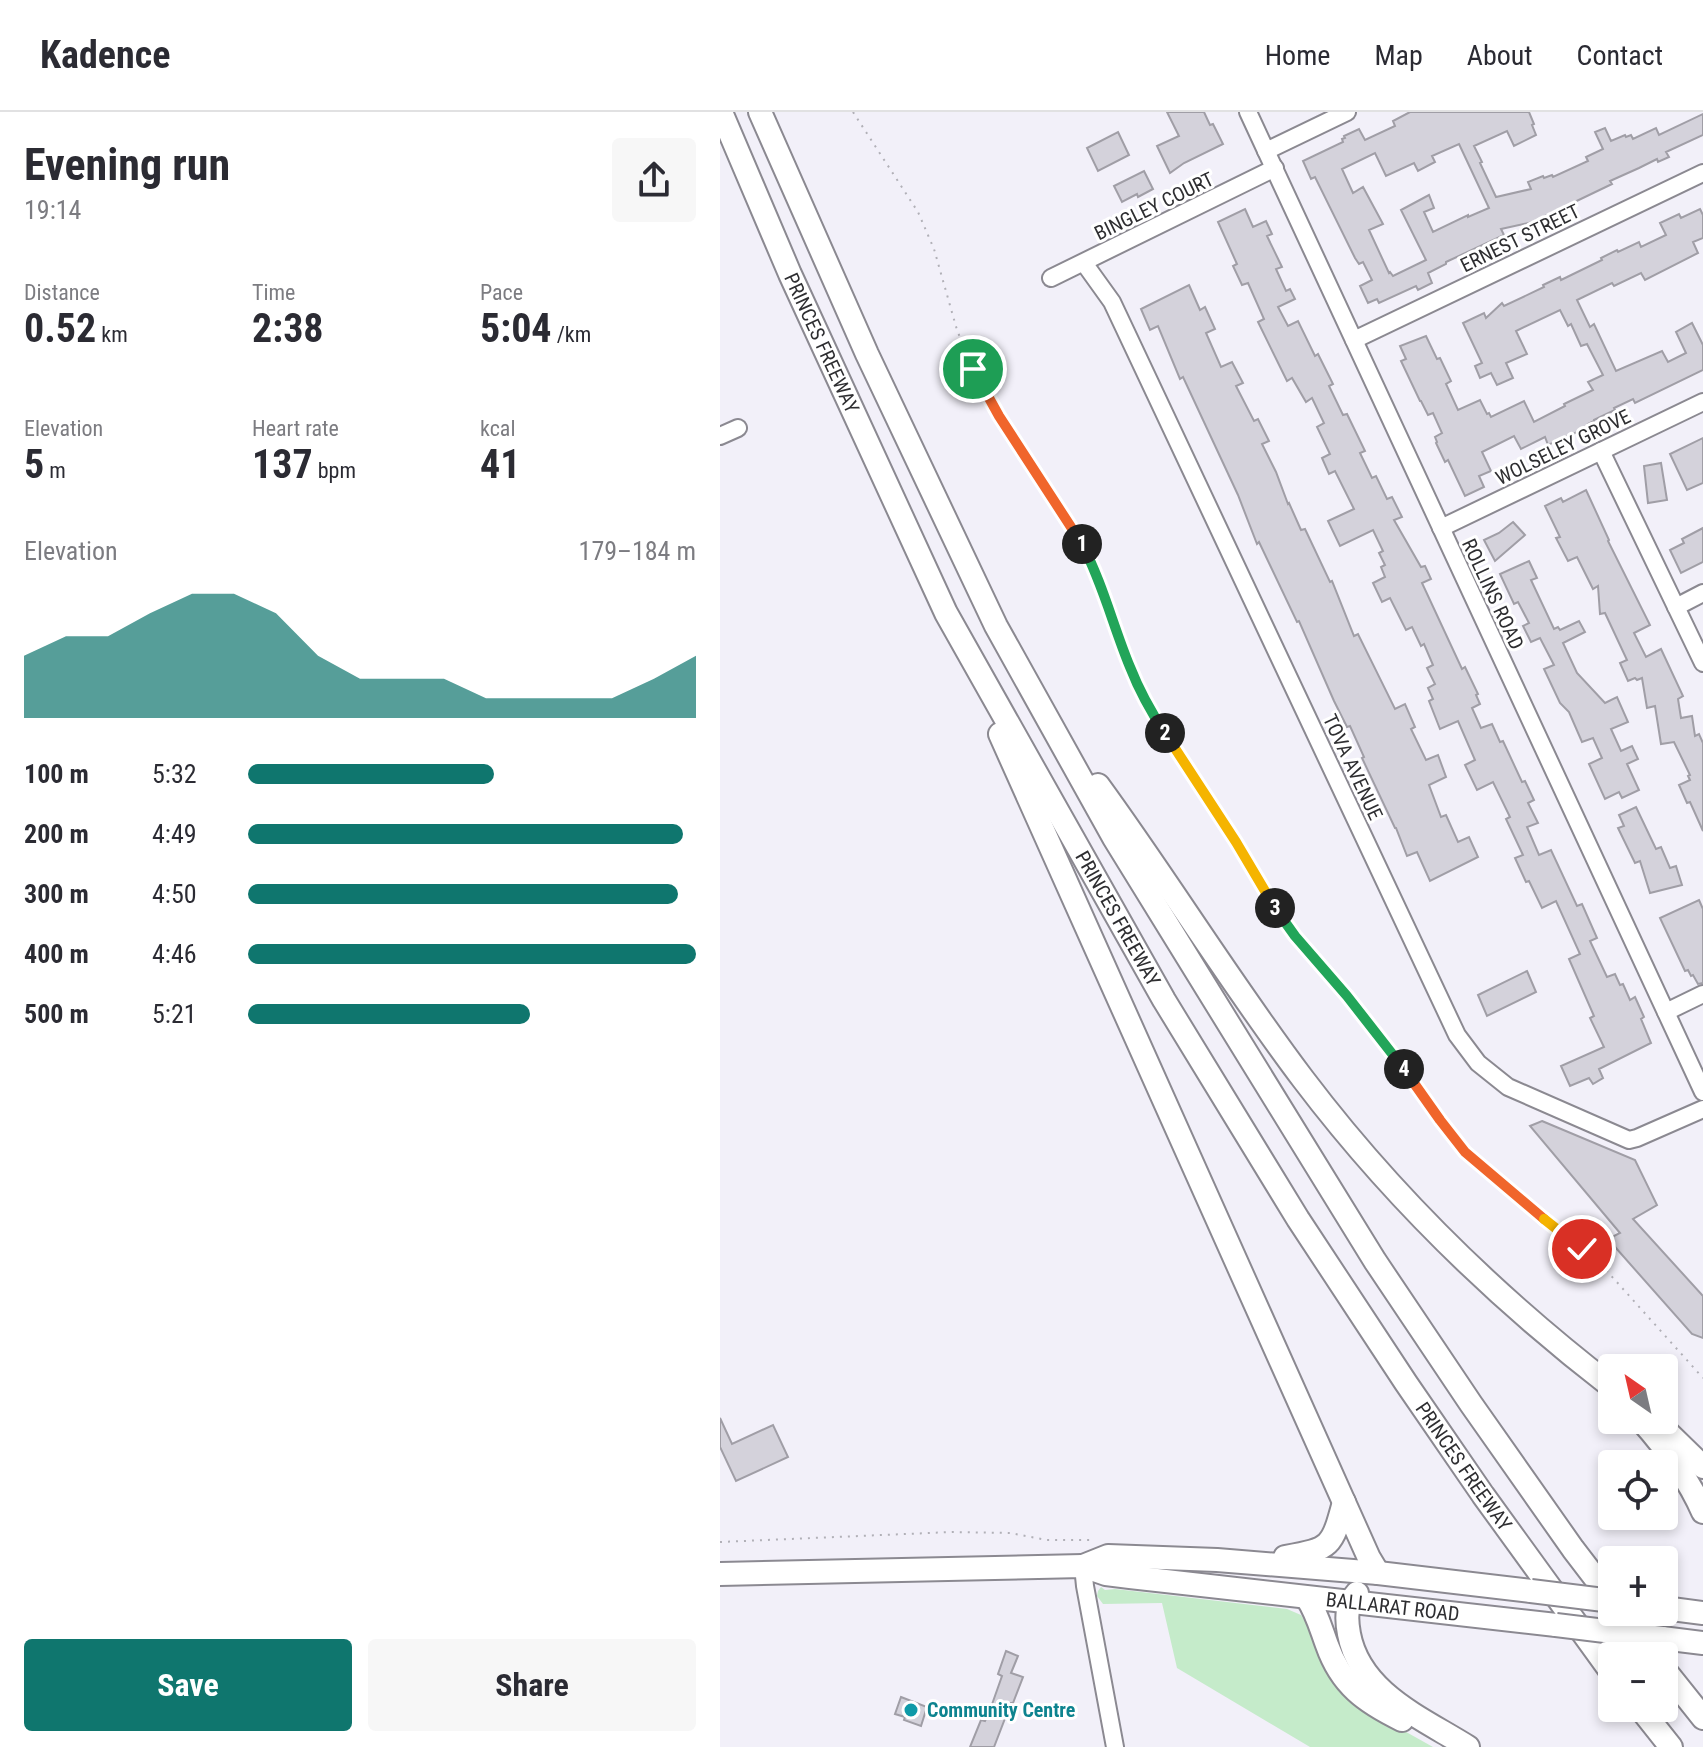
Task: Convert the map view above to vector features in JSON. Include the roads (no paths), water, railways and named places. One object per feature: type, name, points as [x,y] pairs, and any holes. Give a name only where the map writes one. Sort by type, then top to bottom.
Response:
[{"type":"highway","name":"PRINCES FREEWAY","points":[[721,112],[790,274],[946,613],[1164,1000],[1298,1219],[1414,1394],[1598,1654]]},
{"type":"highway","name":"PRINCES FREEWAY","points":[[760,112],[867,354],[996,626],[1114,838],[1375,1261],[1471,1404],[1598,1582]]},
{"type":"highway","points":[[946,613],[1378,1573],[1358,1591],[1347,1612],[1349,1635],[1363,1670],[1384,1694],[1468,1747]]},
{"type":"highway","points":[[1038,703],[1127,824],[1303,1080],[1345,1132],[1425,1221],[1469,1264],[1598,1376]]},
{"type":"highway","points":[[1653,1434],[1694,1492],[1703,1512]]},
{"type":"highway","points":[[1669,1434],[1703,1467]]},
{"type":"highway","points":[[1256,1563],[1309,1553],[1326,1546],[1336,1532],[1344,1502]]},
{"type":"highway","name":"BALLARAT ROAD","points":[[1083,1566],[1108,1556],[1256,1563],[1378,1573],[1598,1599]]},
{"type":"highway","name":"BALLARAT ROAD","points":[[720,1574],[1083,1566],[1106,1574],[1556,1625],[1635,1642]]},
{"type":"highway","points":[[1307,1598],[1316,1613],[1328,1650],[1353,1690],[1384,1711],[1461,1747]]},
{"type":"highway","points":[[1678,1610],[1703,1613]]},
{"type":"highway","points":[[1636,1626],[1653,1642]]},
{"type":"highway","name":"BALLARAT ROAD","points":[[1678,1645],[1702,1642]]},
{"type":"highway","points":[[1678,1687],[1703,1718]]},
{"type":"highway","points":[[1651,1722],[1671,1747]]},
{"type":"street","name":"ROLLINS ROAD","points":[[1248,112],[1703,1092]]},
{"type":"street","points":[[1266,151],[1347,112]]},
{"type":"street","name":"BINGLEY COURT","points":[[1051,278],[1275,168]]},
{"type":"street","name":"ERNEST STREET","points":[[1354,340],[1703,173]]},
{"type":"street","name":"TOVA AVENUE","points":[[1084,263],[1112,302],[1457,1035],[1478,1063],[1508,1087],[1629,1140],[1703,1109]]},
{"type":"street","name":"WOLSELEY GROVE","points":[[1441,528],[1703,402]]},
{"type":"street","points":[[720,436],[738,428]]},
{"type":"street","points":[[1601,451],[1703,663]]},
{"type":"street","points":[[1676,607],[1703,593]]},
{"type":"street","points":[[1666,1012],[1703,994]]},
{"type":"street","points":[[1083,1566],[1115,1747]]},
{"type":"place","name":"Community Centre","points":[[911,1710]]}]
